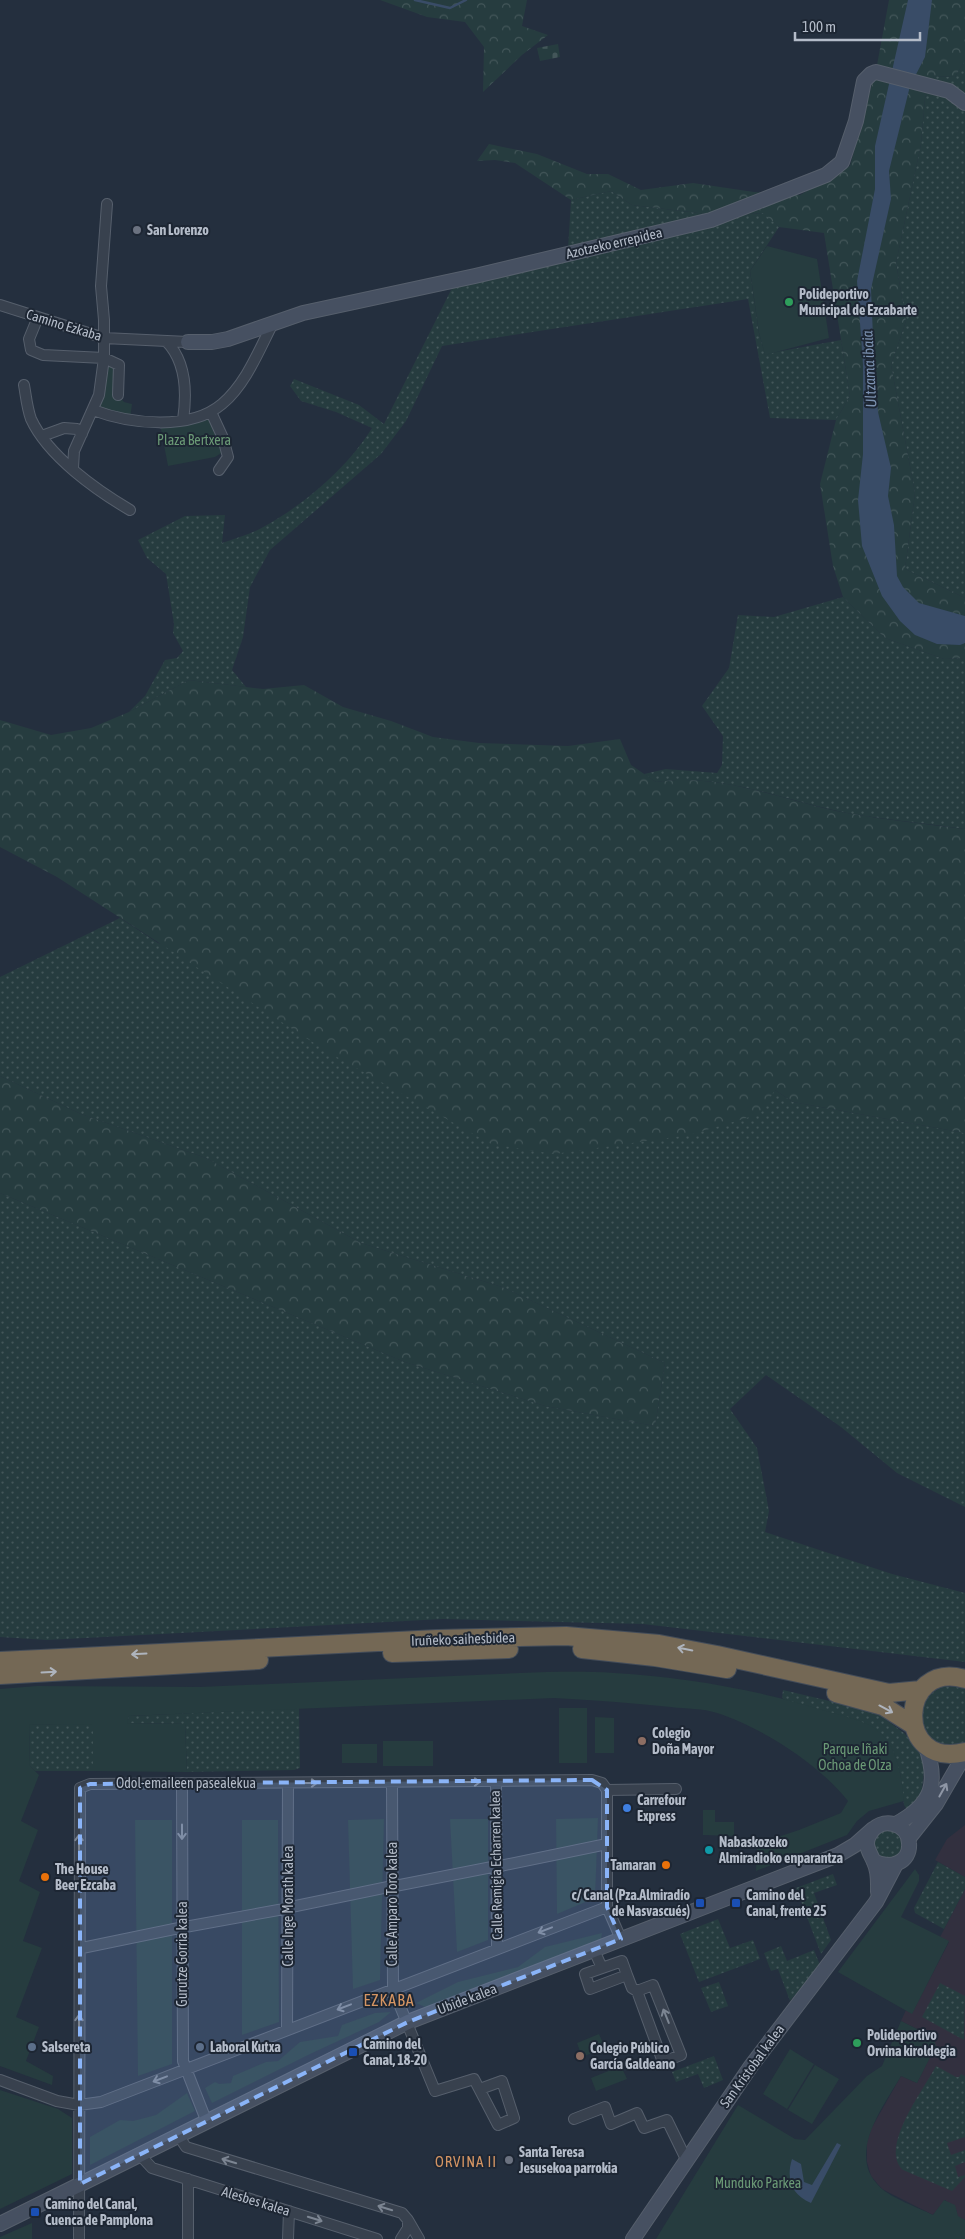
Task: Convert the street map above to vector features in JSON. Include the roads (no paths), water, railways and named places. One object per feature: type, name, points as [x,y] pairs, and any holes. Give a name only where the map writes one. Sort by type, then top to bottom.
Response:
[{"type":"highway","name":"Iruñeko saihesbidea","points":[[0,1661],[438,1639],[566,1636],[659,1644],[726,1657],[889,1694],[921,1690]]},
{"type":"highway","name":"Iruñeko saihesbidea","points":[[0,1675],[386,1654],[566,1648],[655,1657],[735,1671],[856,1698],[883,1706],[913,1725]]},
{"type":"highway","points":[[965,1679],[956,1676],[943,1676],[931,1681],[921,1690],[915,1700],[912,1712],[913,1725],[918,1735],[934,1751],[945,1754],[965,1753]]},
{"type":"street","name":"Azotzeko errepidea","points":[[188,342],[212,342],[325,308],[475,276],[711,220],[748,207],[826,175],[842,162],[856,121],[864,81],[876,72],[949,90],[965,104]]},
{"type":"street","points":[[73,468],[74,451],[99,395],[104,358],[101,286],[107,204]]},
{"type":"street","name":"Camino Ezkaba","points":[[0,305],[104,338],[188,342]]},
{"type":"street","points":[[38,317],[29,339],[31,350],[43,355],[104,358],[119,365],[118,395]]},
{"type":"street","points":[[93,410],[108,416],[160,424],[211,412],[223,404],[237,388],[273,323]]},
{"type":"street","points":[[166,341],[179,358],[183,373],[186,402],[183,420]]},
{"type":"street","points":[[24,385],[31,419],[60,458],[73,468],[89,485],[130,510]]},
{"type":"street","points":[[211,412],[223,438],[228,457],[219,470]]},
{"type":"street","points":[[42,436],[64,428],[77,429],[82,434]]},
{"type":"street","points":[[896,1824],[916,1811],[931,1788],[932,1764],[925,1744]]},
{"type":"street","points":[[909,1838],[936,1804],[965,1753]]},
{"type":"street","name":"Odol-emaileen pasealekua","points":[[79,2105],[80,1788],[90,1784],[592,1780],[602,1783],[607,1790],[676,1789]]},
{"type":"street","name":"Calle Remigia Echarren kalea","points":[[496,1782],[497,1948]]},
{"type":"street","name":"Gurutze Gorria kalea","points":[[182,1783],[183,2061],[206,2120]]},
{"type":"street","name":"Calle Inge Morath kalea","points":[[288,1783],[288,2029]]},
{"type":"street","name":"Calle Amparo Toro kalea","points":[[392,1783],[393,1989],[435,2090],[474,2079],[480,2089]]},
{"type":"street","points":[[607,1790],[607,1907],[621,1939]]},
{"type":"street","points":[[873,1859],[885,1866],[902,1861],[909,1851],[909,1838],[906,1832],[896,1824],[884,1823],[873,1829],[867,1840],[867,1846],[879,1878],[878,1898]]},
{"type":"street","name":"Ubide kalea","points":[[0,2224],[206,2120],[408,2022],[838,1855],[855,1845],[873,1829]]},
{"type":"street","points":[[82,1948],[602,1845]]},
{"type":"street","name":"Ubide kalea","points":[[838,1855],[856,1855],[873,1859]]},
{"type":"street","name":"San Kristobal kalea","points":[[633,2239],[751,2066],[878,1898],[896,1864]]},
{"type":"street","points":[[0,2080],[57,2101],[79,2105],[101,2102],[607,1907]]},
{"type":"street","points":[[594,1950],[602,1968]]},
{"type":"street","points":[[627,1975],[590,1989],[585,1974],[622,1961],[632,1988],[637,1991],[663,2062],[681,2055],[653,1985],[637,1991]]},
{"type":"street","points":[[79,2105],[79,2239]]},
{"type":"street","points":[[574,2119],[605,2107],[611,2124],[637,2113],[644,2128],[667,2120],[686,2159]]},
{"type":"street","points":[[178,2135],[186,2147],[402,2213],[420,2239]]},
{"type":"street","name":"Alesbes kalea","points":[[140,2154],[152,2168],[377,2239]]},
{"type":"street","points":[[188,2180],[188,2239]]},
{"type":"street","points":[[288,2239],[289,2211]]},
{"type":"street","points":[[401,2239],[408,2228],[408,2220]]},
{"type":"water","name":"Ultzama ibaia","points":[[908,0],[932,0],[925,57],[910,86],[889,171],[891,199],[871,289],[878,412],[891,468],[888,496],[894,525],[897,576],[903,587],[919,603],[965,616],[965,643],[960,645],[937,644],[915,635],[900,621],[882,596],[862,546],[858,500],[863,454],[863,365],[857,281],[875,189],[875,146]]},
{"type":"water","points":[[837,2143],[841,2145],[811,2203],[804,2200],[795,2191],[790,2179],[792,2159],[801,2164],[804,2182],[812,2185]]},
{"type":"waterway","points":[[415,0],[450,8],[466,0]]},
{"type":"place","name":"San Lorenzo","points":[[137,230]]},
{"type":"place","name":"Polideportivo Municipal de Ezcabarte","points":[[789,302]]},
{"type":"place","name":"Colegio Doña Mayor","points":[[642,1741]]},
{"type":"place","name":"Carrefour Express","points":[[627,1808]]},
{"type":"place","name":"Nabaskozeko Almiradioko enparantza","points":[[709,1850]]},
{"type":"place","name":"Tamaran","points":[[666,1865]]},
{"type":"place","name":"The House Beer Ezcaba","points":[[45,1877]]},
{"type":"place","name":"c/ Canal (Pza.Almiradío de Nasvascués)","points":[[700,1903]]},
{"type":"place","name":"Camino del Canal, frente 25","points":[[736,1903]]},
{"type":"place","name":"Polideportivo Orvina kiroldegia","points":[[857,2043]]},
{"type":"place","name":"Salsereta","points":[[32,2047]]},
{"type":"place","name":"Laboral Kutxa","points":[[200,2047]]},
{"type":"place","name":"Camino del Canal, 18-20","points":[[353,2052]]},
{"type":"place","name":"Colegio Público García Galdeano","points":[[580,2056]]},
{"type":"place","name":"Santa Teresa Jesusekoa parrokia","points":[[509,2160]]},
{"type":"place","name":"Camino del Canal, Cuenca de Pamplona","points":[[35,2212]]},
{"type":"district","name":"EZKABA","points":[[389,2000]]},
{"type":"district","name":"ORVINA II","points":[[466,2161]]},
{"type":"park label","name":"Plaza Bertxera","points":[[194,440]]},
{"type":"park label","name":"Parque Iñaki Ochoa de Olza","points":[[855,1758]]},
{"type":"park label","name":"Munduko Parkea","points":[[758,2183]]}]
